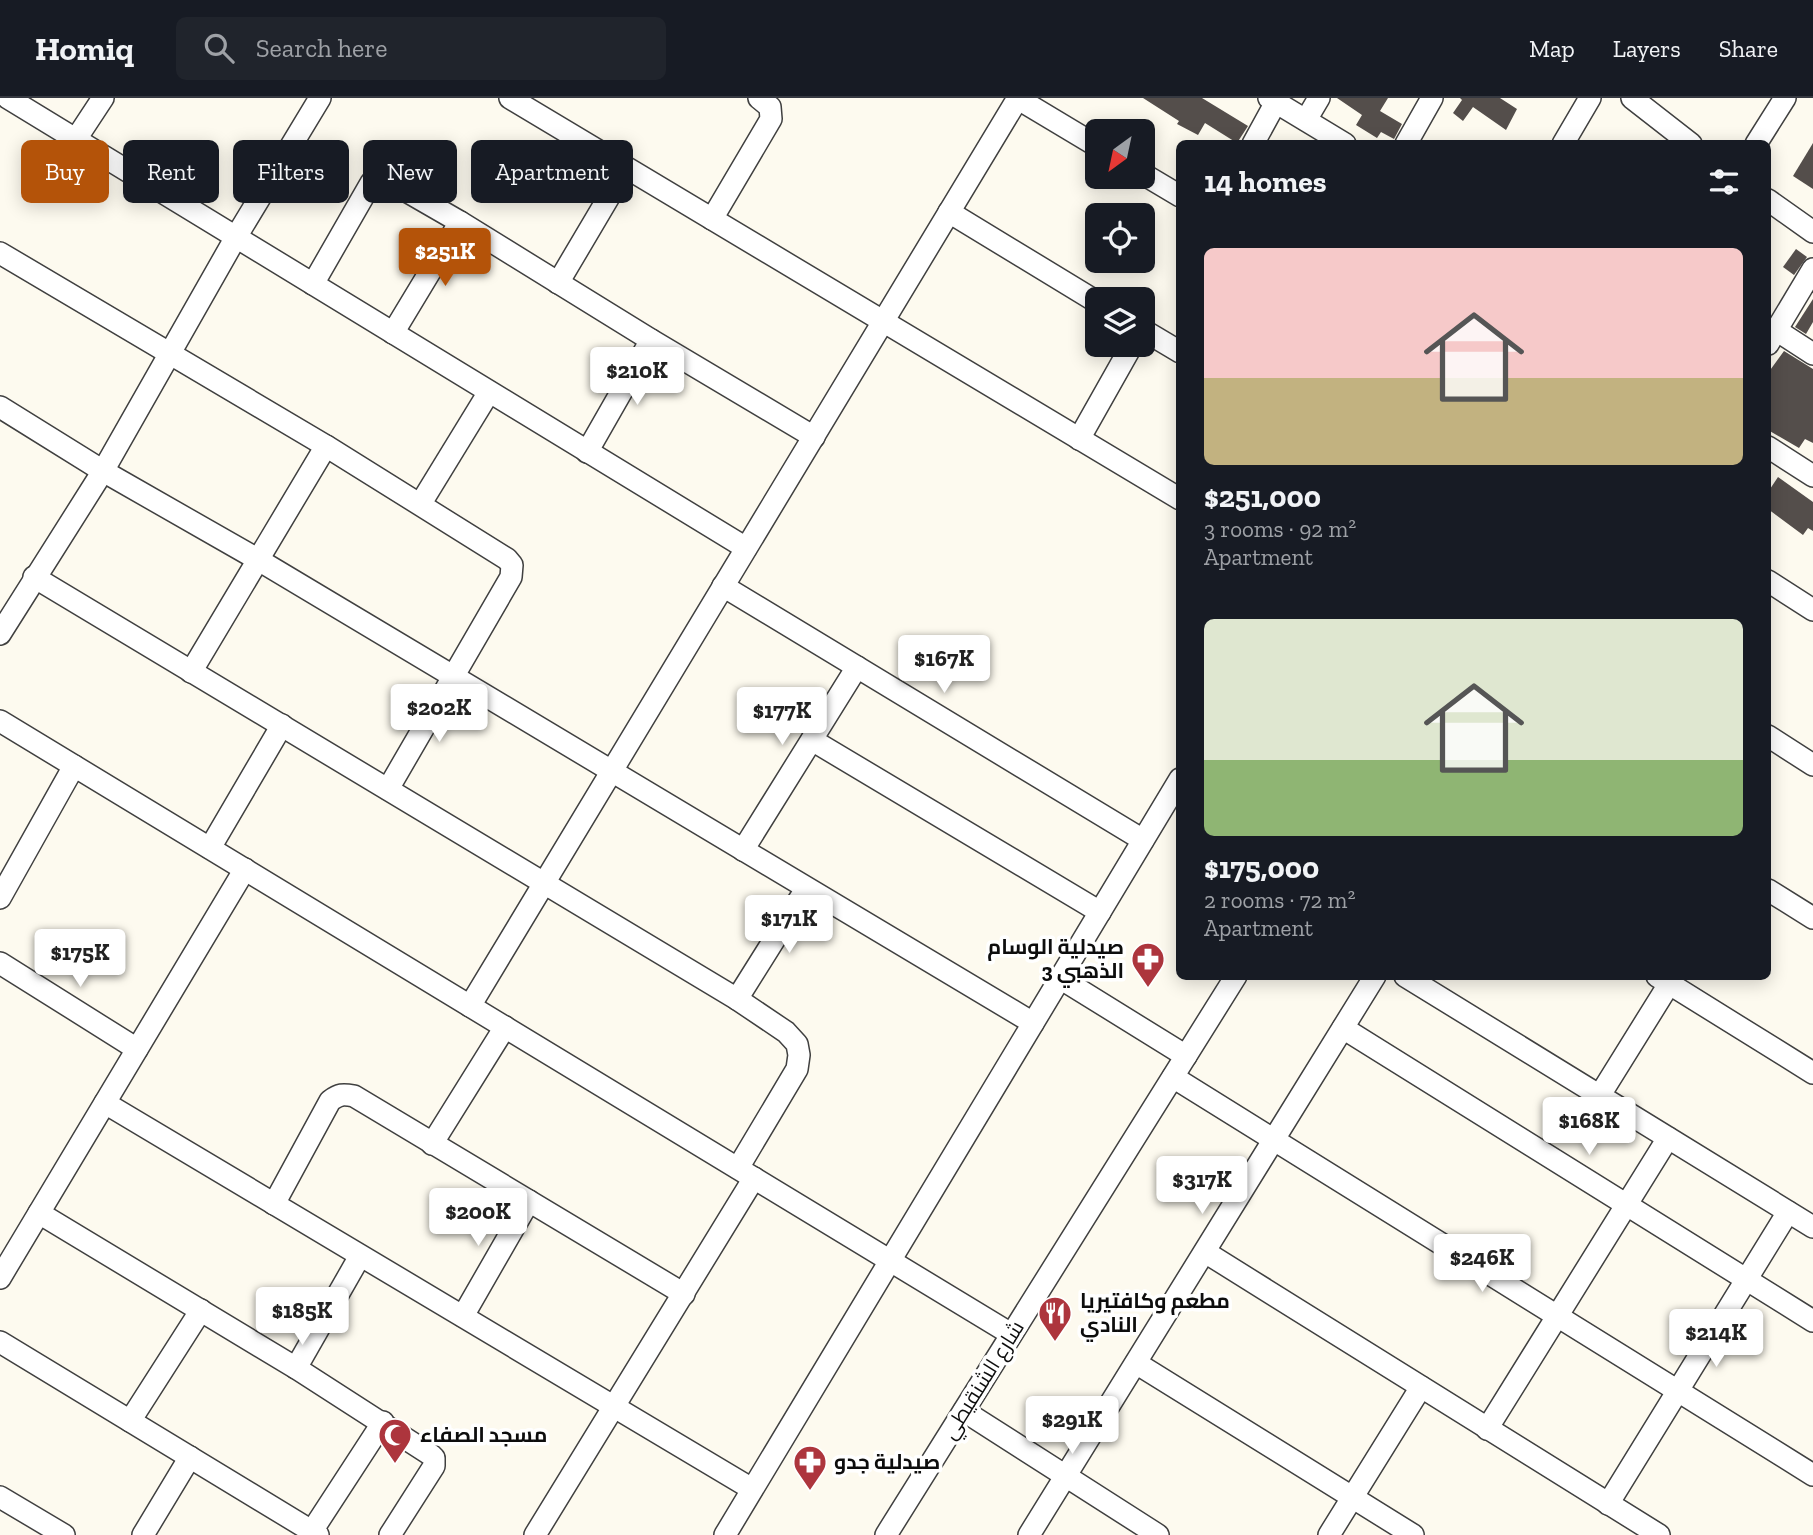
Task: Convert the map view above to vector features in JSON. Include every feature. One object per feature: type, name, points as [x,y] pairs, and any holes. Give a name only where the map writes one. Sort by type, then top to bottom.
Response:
[{"type":"street","points":[[8,98],[746,548]]},
{"type":"street","points":[[76,139],[103,98]]},
{"type":"street","points":[[0,634],[103,471],[236,237],[320,98]]},
{"type":"street","points":[[712,219],[771,119],[771,107],[759,98]]},
{"type":"street","points":[[470,1006],[1017,98],[1085,139]]},
{"type":"street","points":[[1306,120],[1319,98]]},
{"type":"street","points":[[1408,140],[1432,98]]},
{"type":"street","points":[[1565,140],[1590,98]]},
{"type":"street","points":[[1759,140],[1785,98]]},
{"type":"street","points":[[1634,99],[1687,140]]},
{"type":"street","points":[[1255,140],[1273,100],[1338,140]]},
{"type":"street","points":[[521,101],[582,140]]},
{"type":"street","points":[[633,173],[1176,497]]},
{"type":"street","points":[[313,284],[375,178],[382,177],[814,437]]},
{"type":"street","points":[[1155,181],[1176,194]]},
{"type":"street","points":[[1771,202],[1813,232]]},
{"type":"street","points":[[558,283],[605,203]]},
{"type":"street","points":[[949,212],[1085,295]]},
{"type":"street","points":[[393,333],[460,222]]},
{"type":"street","points":[[3,263],[171,355],[326,446],[421,503],[507,559],[512,565],[512,577],[388,789]]},
{"type":"street","points":[[1813,269],[1772,337],[1813,354]]},
{"type":"street","points":[[1155,337],[1176,350]]},
{"type":"street","points":[[587,452],[651,340]]},
{"type":"street","points":[[1079,439],[1125,357]]},
{"type":"street","points":[[421,503],[489,392]]},
{"type":"street","points":[[0,407],[103,471],[257,559],[1033,1023]]},
{"type":"street","points":[[191,672],[326,446]]},
{"type":"street","points":[[1771,449],[1813,476]]},
{"type":"street","points":[[34,577],[737,999],[786,1032],[797,1044],[797,1069],[684,1294],[535,1535]]},
{"type":"street","points":[[1771,583],[1813,610]]},
{"type":"street","points":[[723,586],[1143,840]]},
{"type":"street","points":[[743,850],[857,667]]},
{"type":"street","points":[[0,721],[1011,1334]]},
{"type":"street","points":[[211,848],[282,725]]},
{"type":"street","points":[[1771,738],[1813,765]]},
{"type":"street","points":[[812,740],[1100,912]]},
{"type":"street","points":[[0,898],[74,765]]},
{"type":"street","points":[[724,1535],[1143,840],[1172,807]]},
{"type":"street","points":[[0,1278],[245,869]]},
{"type":"street","points":[[737,999],[806,889]]},
{"type":"street","points":[[1771,891],[1810,908]]},
{"type":"street","points":[[0,962],[137,1049]]},
{"type":"street","points":[[1060,978],[1186,1056]]},
{"type":"street","name":"شارع الشنقيطي","points":[[886,1535],[1234,980]]},
{"type":"street","points":[[1029,1535],[1373,980]]},
{"type":"street","points":[[1412,980],[1813,1227]]},
{"type":"street","points":[[1600,1095],[1666,980]]},
{"type":"street","points":[[1669,980],[1813,1073]]},
{"type":"street","points":[[432,1144],[505,1027]]},
{"type":"street","points":[[1343,1028],[1813,1321]]},
{"type":"street","points":[[1173,1077],[1813,1475]]},
{"type":"street","points":[[274,1204],[330,1101],[338,1095],[354,1096],[684,1294]]},
{"type":"street","points":[[105,1103],[752,1489]]},
{"type":"street","points":[[1488,1429],[1668,1138]]},
{"type":"street","points":[[463,1316],[529,1201]]},
{"type":"street","points":[[1608,1504],[1788,1212]]},
{"type":"street","points":[[39,1213],[296,1368],[431,1455],[435,1462],[390,1535]]},
{"type":"street","points":[[1205,1252],[1659,1535]]},
{"type":"street","points":[[296,1368],[360,1256]]},
{"type":"street","points":[[130,1421],[201,1310]]},
{"type":"street","points":[[0,1342],[315,1533],[383,1422]]},
{"type":"street","points":[[1136,1363],[1413,1535]]},
{"type":"street","points":[[1329,1535],[1422,1387]]},
{"type":"street","points":[[964,1411],[1158,1535]]},
{"type":"street","points":[[143,1535],[190,1457]]},
{"type":"street","points":[[0,1497],[64,1535]]},
{"type":"building","points":[[1143,98],[1202,98],[1248,126],[1239,140],[1232,140],[1205,123],[1198,135],[1177,124],[1179,121]]},
{"type":"building","points":[[1337,98],[1388,98],[1380,111],[1402,124],[1394,139],[1381,132],[1377,138],[1356,125],[1362,115]]},
{"type":"building","points":[[1460,98],[1500,98],[1517,109],[1506,130],[1473,107],[1463,121],[1453,113],[1462,100]]},
{"type":"building","points":[[1813,143],[1813,189],[1793,176]]},
{"type":"building","points":[[1796,249],[1807,257],[1794,275],[1783,267]]},
{"type":"building","points":[[1813,299],[1813,322],[1806,334],[1795,327]]},
{"type":"building","points":[[1784,351],[1813,369],[1813,443],[1805,439],[1799,448],[1771,432],[1771,369]]},
{"type":"building","points":[[1778,477],[1813,502],[1813,531],[1808,528],[1803,535],[1771,511],[1771,488]]},
{"type":"place","name":"صيدلية الوسام الذهبي 3","points":[[1148,989]]},
{"type":"place","name":"مطعم وكافتيريا النادي","points":[[1055,1343]]},
{"type":"place","name":"مسجد الصفاء","points":[[395,1465]]},
{"type":"place","name":"صيدلية جدو","points":[[810,1492]]}]
